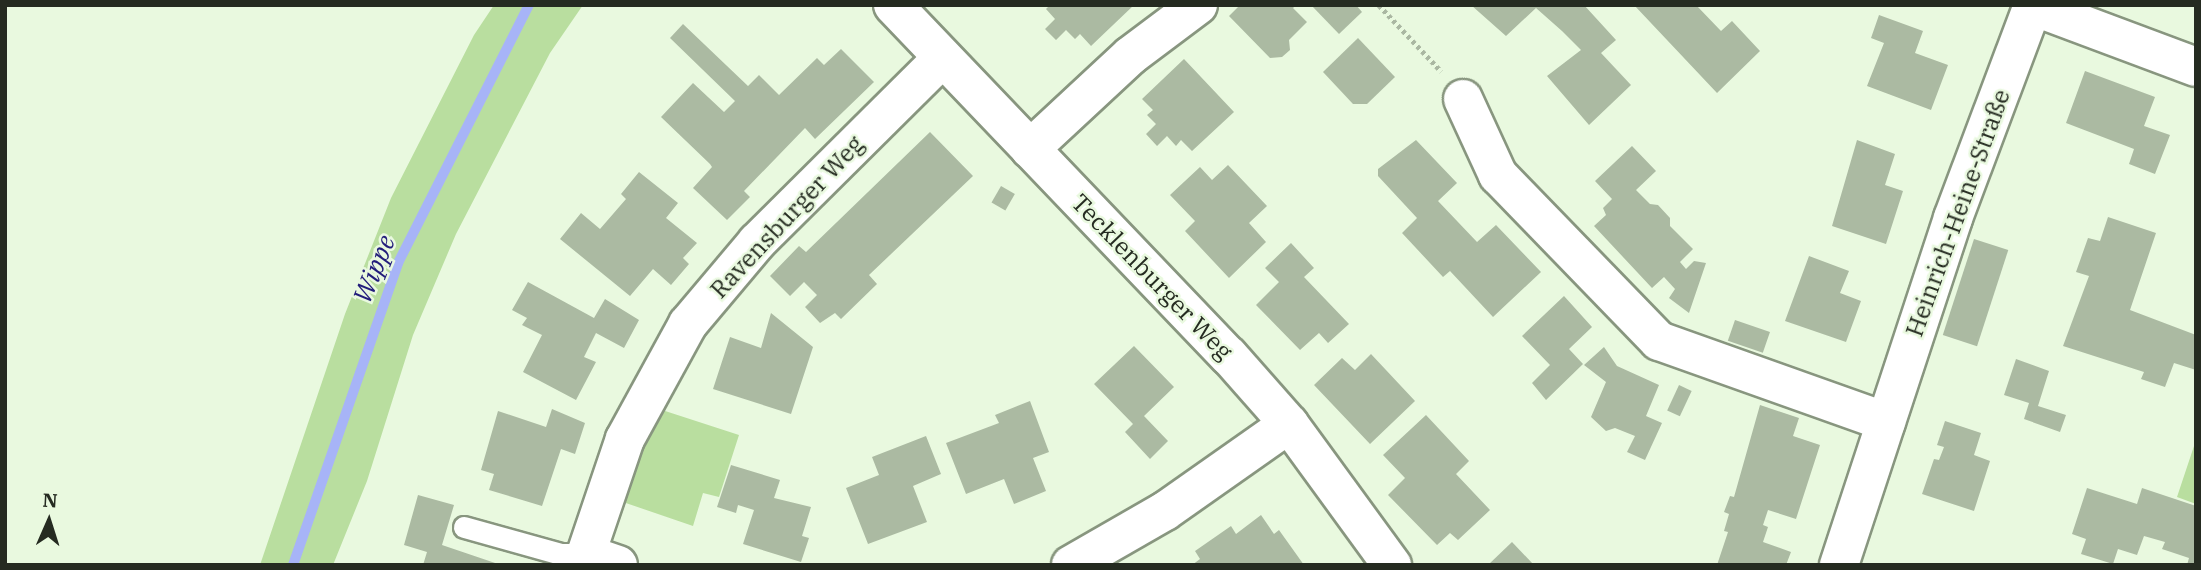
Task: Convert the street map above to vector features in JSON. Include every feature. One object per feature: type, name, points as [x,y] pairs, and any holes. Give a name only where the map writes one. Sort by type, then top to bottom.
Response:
[{"type":"street","name":"Tecklenburger Weg","points":[[893,5],[1289,424],[1392,565]]},
{"type":"street","points":[[1030,149],[1130,55],[1198,5]]},
{"type":"street","name":"Heinrich-Heine-Straße","points":[[1839,565],[1953,218],[2033,5],[2196,67]]},
{"type":"street","name":"Ravensburger Weg","points":[[602,559],[625,439],[688,324],[757,242],[942,58]]},
{"type":"street","points":[[1463,99],[1498,175],[1659,341],[1886,422]]},
{"type":"street","points":[[1071,565],[1166,511],[1289,424]]},
{"type":"lane","points":[[464,527],[561,554],[602,559]]},
{"type":"path","points":[[1379,5],[1463,99]]},
{"type":"green space","points":[[494,5],[583,5],[550,53],[456,234],[413,335],[367,481],[333,565],[260,565],[345,314],[391,198],[474,35]]},
{"type":"green space","points":[[659,409],[739,435],[719,497],[703,493],[693,526],[620,501]]},
{"type":"green space","points":[[2196,440],[2196,504],[2177,497]]},
{"type":"building","points":[[1050,5],[1134,5],[1091,46],[1080,34],[1075,39],[1066,30],[1056,40],[1045,29],[1055,19],[1046,9]]},
{"type":"building","points":[[1240,5],[1296,5],[1293,8],[1307,22],[1289,40],[1290,50],[1282,57],[1270,58],[1229,16]]},
{"type":"building","points":[[1311,5],[1356,5],[1362,12],[1339,34]]},
{"type":"building","points":[[1471,5],[1584,5],[1616,40],[1601,53],[1631,85],[1589,125],[1547,76],[1581,50],[1536,8],[1506,36]]},
{"type":"building","points":[[1634,5],[1696,5],[1721,31],[1732,21],[1760,51],[1717,93]]},
{"type":"building","points":[[1879,15],[1923,31],[1915,53],[1948,65],[1931,110],[1867,86],[1884,43],[1871,38]]},
{"type":"building","points":[[683,24],[748,86],[759,75],[779,95],[817,58],[824,65],[841,49],[874,82],[815,139],[805,128],[744,191],[750,197],[727,220],[693,188],[712,167],[661,117],[693,83],[724,112],[735,101],[670,38]]},
{"type":"building","points":[[1358,38],[1395,77],[1367,104],[1353,104],[1323,72]]},
{"type":"building","points":[[1184,59],[1234,112],[1192,151],[1181,140],[1176,146],[1167,136],[1157,146],[1146,134],[1156,124],[1147,115],[1153,110],[1142,99]]},
{"type":"building","points":[[2085,71],[2155,97],[2144,126],[2170,135],[2155,174],[2129,164],[2134,149],[2066,123]]},
{"type":"building","points":[[930,132],[973,176],[869,275],[877,284],[841,319],[835,313],[820,323],[805,307],[817,295],[804,282],[790,296],[770,276],[799,246],[806,252]]},
{"type":"building","points":[[1416,140],[1457,183],[1438,201],[1477,242],[1496,225],[1541,272],[1493,317],[1450,271],[1443,277],[1402,233],[1417,218],[1378,176],[1378,169]]},
{"type":"building","points":[[1857,140],[1895,154],[1885,185],[1903,191],[1886,244],[1832,226]]},
{"type":"building","points":[[1632,146],[1656,171],[1636,190],[1650,204],[1658,205],[1670,218],[1670,226],[1693,249],[1680,262],[1686,269],[1694,261],[1706,263],[1689,313],[1669,298],[1675,289],[1664,277],[1652,288],[1594,226],[1606,215],[1603,208],[1612,199],[1595,181]]},
{"type":"building","points":[[1228,165],[1267,206],[1249,223],[1266,242],[1229,278],[1185,231],[1195,221],[1170,195],[1200,167],[1212,180]]},
{"type":"building","points":[[639,172],[678,203],[666,218],[697,243],[683,258],[689,264],[671,285],[653,269],[630,296],[560,239],[581,213],[600,229],[626,199],[621,194]]},
{"type":"building","points":[[1001,186],[1015,194],[1005,210],[992,202]]},
{"type":"building","points":[[2108,217],[2156,233],[2130,310],[2196,335],[2196,370],[2174,363],[2165,387],[2141,379],[2144,372],[2063,346],[2089,276],[2076,272],[2088,238],[2100,241]]},
{"type":"building","points":[[1974,239],[2008,250],[1977,346],[1943,335]]},
{"type":"building","points":[[1291,243],[1314,268],[1304,277],[1349,324],[1328,343],[1319,333],[1300,350],[1256,305],[1279,282],[1265,268]]},
{"type":"building","points":[[1809,256],[1849,271],[1840,293],[1861,301],[1846,342],[1785,321]]},
{"type":"building","points":[[528,282],[594,318],[605,299],[639,320],[624,348],[596,333],[584,357],[596,362],[576,400],[523,372],[542,335],[522,325],[527,318],[512,310]]},
{"type":"building","points":[[1564,296],[1592,327],[1569,349],[1583,364],[1546,400],[1532,383],[1550,365],[1522,336]]},
{"type":"building","points":[[771,313],[813,347],[791,414],[713,389],[730,337],[761,348]]},
{"type":"building","points":[[1735,320],[1770,332],[1763,353],[1728,341]]},
{"type":"building","points":[[1134,346],[1174,387],[1144,416],[1168,441],[1150,459],[1125,432],[1133,424],[1094,384]]},
{"type":"building","points":[[1604,347],[1617,366],[1659,385],[1646,416],[1662,423],[1645,460],[1627,452],[1635,436],[1615,428],[1606,431],[1591,417],[1606,382],[1584,365]]},
{"type":"building","points":[[1371,354],[1415,401],[1370,444],[1314,385],[1342,358],[1355,370]]},
{"type":"building","points":[[2016,359],[2049,371],[2038,406],[2066,415],[2060,432],[2024,419],[2029,403],[2004,395]]},
{"type":"building","points":[[1679,385],[1692,391],[1680,416],[1667,410]]},
{"type":"building","points":[[1030,401],[1049,452],[1033,458],[1046,491],[1014,504],[1004,479],[966,494],[946,443],[999,423],[995,415]]},
{"type":"building","points":[[1760,405],[1799,418],[1793,436],[1820,445],[1796,519],[1768,510],[1763,525],[1768,527],[1763,542],[1791,552],[1786,565],[1717,565],[1728,532],[1724,531],[1729,514],[1724,512],[1730,496],[1734,497]]},
{"type":"building","points":[[552,409],[585,423],[575,454],[561,449],[542,506],[489,490],[494,474],[481,470],[498,411],[546,427]]},
{"type":"building","points":[[1426,415],[1469,461],[1456,474],[1490,510],[1458,540],[1450,533],[1437,545],[1388,495],[1405,478],[1383,455]]},
{"type":"building","points":[[1945,421],[1981,433],[1974,455],[1990,461],[1974,511],[1922,494],[1934,459],[1939,460],[1944,447],[1937,445]]},
{"type":"building","points":[[926,436],[941,474],[913,486],[927,522],[868,544],[846,488],[879,475],[872,457]]},
{"type":"building","points":[[731,465],[780,480],[774,498],[811,507],[802,536],[809,538],[801,562],[743,544],[754,510],[738,505],[736,513],[717,507]]},
{"type":"building","points":[[2087,488],[2137,504],[2142,488],[2196,506],[2196,565],[2187,565],[2189,558],[2162,549],[2165,542],[2144,536],[2137,555],[2118,549],[2113,564],[2081,554],[2086,539],[2072,534]]},
{"type":"building","points":[[418,495],[454,505],[442,545],[501,565],[423,565],[427,552],[404,545]]},
{"type":"building","points":[[1261,515],[1274,534],[1279,530],[1304,565],[1192,565],[1200,559],[1195,551],[1231,526],[1236,534]]},
{"type":"building","points":[[1512,542],[1534,565],[1488,565]]},
{"type":"waterway","name":"Wippe","points":[[293,565],[398,263],[529,5]]}]
